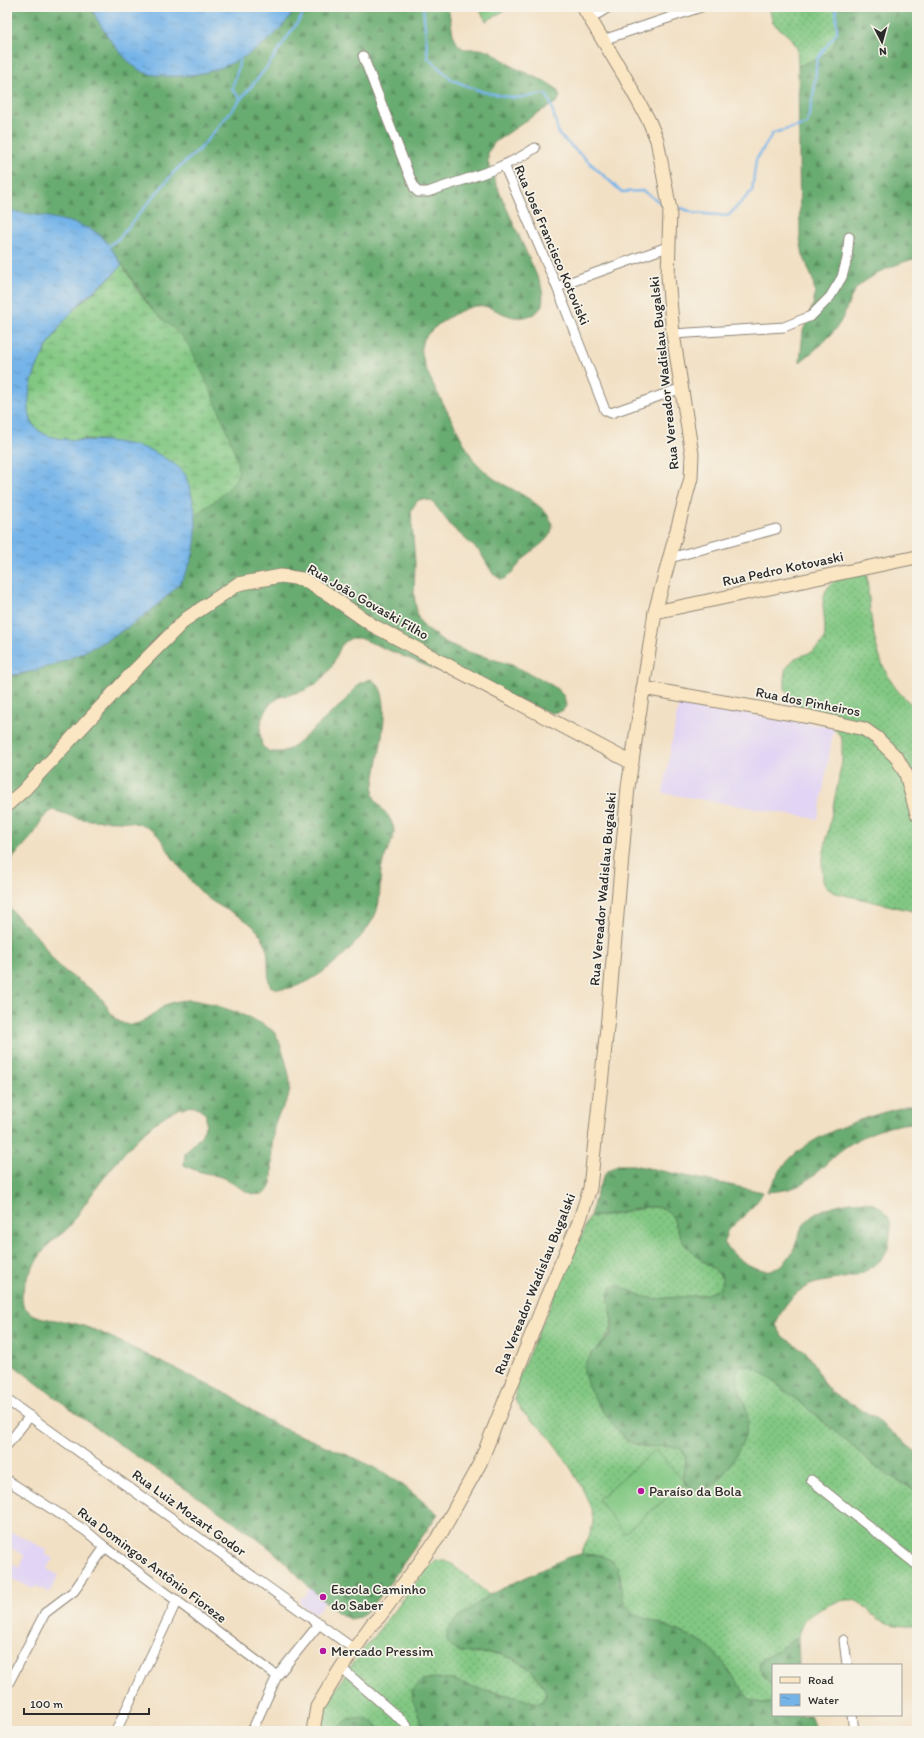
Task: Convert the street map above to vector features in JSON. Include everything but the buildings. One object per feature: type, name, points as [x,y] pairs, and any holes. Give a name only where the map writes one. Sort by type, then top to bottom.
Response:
[{"type":"main road","name":"Rua Vereador Wadislau Bugalski","points":[[313,1731],[317,1707],[341,1668],[440,1535],[480,1463],[547,1296],[579,1222],[590,1188],[608,1018],[628,787],[654,612],[691,478],[692,454],[673,334],[668,276],[670,210],[657,140],[649,121],[604,40],[583,7]]},
{"type":"main road","name":"Rua Pedro Kotovaski","points":[[654,612],[917,557]]},
{"type":"main road","name":"Rua João Govaski Filho","points":[[7,805],[24,790],[135,670],[186,619],[238,584],[281,576],[302,579],[328,594],[372,625],[632,763]]},
{"type":"main road","name":"Rua dos Pinheiros","points":[[643,688],[810,717],[864,729],[878,738],[898,758],[906,774],[917,814]]},
{"type":"street","points":[[591,18],[609,7]]},
{"type":"street","points":[[604,40],[700,7]]},
{"type":"street","name":"Rua José Francisco Kotoviski","points":[[363,56],[409,175],[415,189],[418,192],[428,192],[504,165],[557,287],[605,410],[612,413],[682,388]]},
{"type":"street","points":[[504,165],[523,156],[535,148]]},
{"type":"street","points":[[673,334],[784,327],[811,316],[830,297],[842,277],[847,259],[849,237]]},
{"type":"street","points":[[557,287],[670,246]]},
{"type":"street","points":[[670,558],[776,529]]},
{"type":"street","name":"Rua Luiz Mozart Godor","points":[[7,1400],[320,1623],[354,1649]]},
{"type":"street","points":[[7,1445],[30,1416]]},
{"type":"street","name":"Rua Domingos Antônio Fioreze","points":[[7,1480],[86,1531],[277,1676]]},
{"type":"street","points":[[811,1480],[917,1565]]},
{"type":"street","points":[[7,1686],[45,1613],[74,1592],[105,1546]]},
{"type":"street","points":[[116,1731],[177,1600]]},
{"type":"street","points":[[252,1731],[277,1676],[320,1623]]},
{"type":"street","points":[[844,1640],[846,1664]]},
{"type":"street","points":[[341,1668],[407,1725]]},
{"type":"street","points":[[852,1716],[854,1731]]},
{"type":"shaded area","points":[[679,702],[834,728],[818,819],[663,793]]},
{"type":"shaded area","points":[[7,1530],[48,1550],[44,1554],[53,1558],[47,1569],[58,1575],[50,1593],[36,1586],[33,1589],[7,1576],[7,1561],[20,1568],[24,1555],[7,1546]]},
{"type":"shaded area","name":"Escola Caminho do Saber","points":[[313,1583],[328,1597],[315,1614],[299,1603],[302,1596],[304,1597]]},
{"type":"green space","points":[[7,7],[91,7],[111,39],[290,17],[296,7],[448,7],[453,34],[458,45],[464,49],[490,51],[513,67],[546,82],[557,89],[560,97],[557,102],[536,114],[495,142],[488,152],[488,163],[498,189],[541,285],[543,300],[540,308],[534,314],[519,318],[506,315],[485,306],[469,308],[453,315],[438,325],[425,337],[422,343],[422,353],[429,375],[473,459],[493,478],[539,506],[551,520],[551,532],[544,542],[526,556],[510,575],[502,580],[493,574],[480,552],[452,527],[432,501],[422,499],[417,501],[411,511],[415,562],[414,595],[418,618],[425,628],[445,642],[465,651],[512,665],[543,680],[556,688],[564,696],[566,706],[562,711],[551,713],[468,679],[434,669],[360,638],[351,638],[342,644],[331,668],[318,683],[306,690],[280,697],[270,704],[262,718],[260,732],[262,746],[270,752],[281,752],[292,748],[343,703],[358,684],[371,679],[377,684],[382,695],[384,707],[382,738],[373,794],[375,799],[388,815],[394,830],[393,838],[384,858],[377,910],[361,936],[347,951],[332,965],[315,977],[299,985],[283,989],[270,986],[266,946],[258,932],[251,924],[217,905],[201,892],[172,857],[157,834],[142,825],[124,821],[87,820],[52,810],[42,819],[34,834],[11,860],[7,868],[7,676],[20,675],[60,662],[122,631],[152,609],[165,598],[196,530],[195,516],[215,501],[164,321],[152,310],[122,264],[98,233],[7,211]]},
{"type":"green space","points":[[478,7],[511,7],[486,21]]},
{"type":"green space","points":[[769,7],[833,7],[838,19],[838,33],[833,45],[824,55],[798,66],[797,48],[792,39],[773,23]]},
{"type":"green space","points":[[833,7],[917,7],[917,258],[886,269],[871,277],[859,286],[853,293],[837,327],[822,343],[800,362],[803,331],[813,305],[815,294],[813,280],[803,255],[800,238],[798,66],[824,55],[833,45],[838,33],[838,19]]},
{"type":"green space","points":[[122,264],[148,304],[182,337],[190,348],[211,391],[234,451],[238,466],[238,474],[235,480],[220,497],[195,516],[191,493],[117,446],[109,442],[91,439],[68,440],[53,438],[46,435],[33,425],[28,411],[28,395],[33,377],[50,342],[74,309],[109,278]]},
{"type":"green space","points":[[866,567],[872,625],[876,645],[882,663],[890,680],[902,695],[917,708],[917,912],[836,893],[828,889],[823,881],[822,862],[842,762],[842,739],[834,727],[799,708],[790,699],[785,688],[785,670],[795,658],[812,652],[824,641],[825,628],[823,606],[826,590],[836,579],[850,572]]},
{"type":"green space","points":[[7,905],[41,942],[57,964],[99,996],[113,1016],[120,1022],[131,1025],[137,1024],[168,1004],[191,1000],[222,1007],[248,1017],[269,1028],[277,1037],[287,1067],[290,1090],[277,1118],[273,1133],[272,1174],[270,1187],[267,1192],[262,1194],[252,1193],[226,1179],[198,1171],[184,1165],[185,1153],[201,1136],[206,1124],[206,1115],[199,1108],[193,1107],[173,1111],[159,1120],[131,1145],[106,1175],[70,1226],[45,1249],[29,1274],[25,1283],[22,1300],[24,1306],[33,1314],[44,1318],[76,1324],[100,1332],[231,1396],[260,1416],[282,1428],[357,1459],[383,1472],[404,1486],[438,1514],[389,1584],[368,1610],[360,1617],[349,1619],[327,1604],[268,1547],[102,1432],[7,1360]]},
{"type":"green space","points":[[917,1104],[917,1123],[897,1125],[867,1135],[848,1145],[800,1185],[780,1191],[767,1192],[786,1163],[794,1155],[820,1137],[869,1117]]},
{"type":"green space","points":[[617,1165],[633,1165],[763,1192],[748,1212],[727,1231],[724,1242],[728,1249],[742,1261],[760,1269],[769,1270],[777,1268],[784,1263],[793,1249],[803,1226],[808,1220],[822,1210],[832,1206],[859,1201],[874,1204],[884,1210],[891,1223],[891,1228],[888,1249],[881,1259],[876,1264],[860,1273],[844,1278],[819,1282],[804,1288],[788,1301],[776,1325],[783,1337],[805,1351],[814,1363],[823,1383],[832,1393],[874,1417],[917,1453],[917,1491],[876,1467],[823,1421],[762,1372],[750,1366],[740,1365],[737,1380],[748,1421],[744,1438],[727,1470],[712,1486],[706,1489],[698,1490],[686,1485],[683,1471],[686,1459],[680,1448],[638,1445],[632,1443],[618,1430],[601,1409],[594,1397],[588,1386],[584,1368],[589,1357],[610,1335],[612,1329],[613,1324],[609,1303],[609,1292],[611,1287],[620,1286],[644,1297],[655,1299],[703,1295],[718,1290],[723,1282],[721,1276],[686,1246],[670,1213],[665,1210],[657,1207],[647,1207],[612,1215],[590,1216],[598,1189],[606,1172]]},
{"type":"green space","points":[[646,1207],[655,1207],[667,1210],[675,1220],[680,1234],[689,1247],[699,1258],[718,1273],[723,1282],[718,1290],[703,1295],[655,1299],[644,1297],[620,1286],[608,1294],[612,1323],[611,1329],[605,1340],[590,1355],[613,1425],[625,1439],[645,1447],[670,1446],[680,1448],[686,1461],[683,1476],[705,1490],[714,1486],[728,1468],[746,1409],[736,1374],[740,1365],[750,1366],[762,1372],[823,1421],[876,1467],[917,1491],[917,1626],[887,1623],[875,1617],[860,1603],[852,1600],[841,1601],[820,1609],[805,1620],[800,1628],[798,1637],[762,1660],[759,1665],[762,1672],[772,1685],[772,1702],[765,1704],[750,1700],[706,1645],[681,1632],[635,1614],[624,1603],[620,1574],[600,1555],[581,1554],[593,1524],[587,1499],[574,1473],[557,1448],[543,1430],[523,1413],[515,1399],[518,1378],[590,1216],[625,1213]]},
{"type":"green space","name":"Paraíso da Bola","points":[[655,1450],[685,1483],[624,1533],[598,1499]]},
{"type":"green space","points":[[581,1554],[600,1555],[611,1560],[618,1568],[624,1603],[635,1614],[681,1632],[706,1645],[720,1658],[750,1700],[765,1704],[772,1702],[772,1716],[810,1716],[816,1731],[422,1731],[423,1728],[413,1700],[412,1690],[422,1680],[434,1678],[454,1680],[486,1691],[537,1703],[542,1702],[546,1693],[543,1685],[527,1667],[513,1659],[498,1654],[465,1653],[459,1651],[448,1644],[447,1631],[456,1620],[489,1595],[566,1558]]},
{"type":"green space","points":[[442,1560],[454,1565],[489,1595],[456,1620],[470,1654],[498,1654],[521,1663],[533,1673],[543,1686],[546,1693],[542,1702],[529,1701],[501,1693],[487,1691],[420,1715],[423,1728],[422,1731],[320,1731],[324,1706],[352,1664],[426,1570],[436,1561]]},
{"type":"green space","points":[[798,1637],[799,1664],[772,1664],[772,1688],[761,1672],[759,1666],[762,1660]]},
{"type":"green space","points":[[364,1717],[376,1724],[383,1731],[335,1731],[348,1719]]},
{"type":"water","points":[[91,7],[296,7],[272,36],[257,49],[240,59],[203,73],[184,76],[165,76],[153,75],[141,71],[126,59],[112,42]]},
{"type":"water","points":[[7,211],[54,218],[89,229],[104,239],[122,264],[113,274],[82,301],[61,325],[51,340],[35,372],[30,389],[29,405],[31,420],[36,428],[43,434],[65,439],[108,441],[137,446],[154,452],[178,467],[186,476],[193,499],[196,539],[189,566],[183,577],[169,594],[144,616],[110,638],[82,653],[38,670],[7,676]]},
{"type":"waterway","points":[[106,248],[119,238],[176,170],[200,149],[267,67],[308,7]]},
{"type":"waterway","points":[[423,7],[428,58],[452,80],[483,92],[515,98],[546,94],[551,104],[559,135],[622,192],[643,191],[664,205]]},
{"type":"waterway","points":[[681,208],[695,213],[728,216],[752,191],[756,160],[773,133],[807,124],[814,92],[817,59],[837,32],[836,7]]},
{"type":"waterway","points":[[240,56],[232,89],[241,99]]},
{"type":"place","name":"Paraíso da Bola","points":[[641,1491]]},
{"type":"place","name":"Escola Caminho do Saber","points":[[323,1597]]},
{"type":"place","name":"Mercado Pressim","points":[[323,1651]]}]
